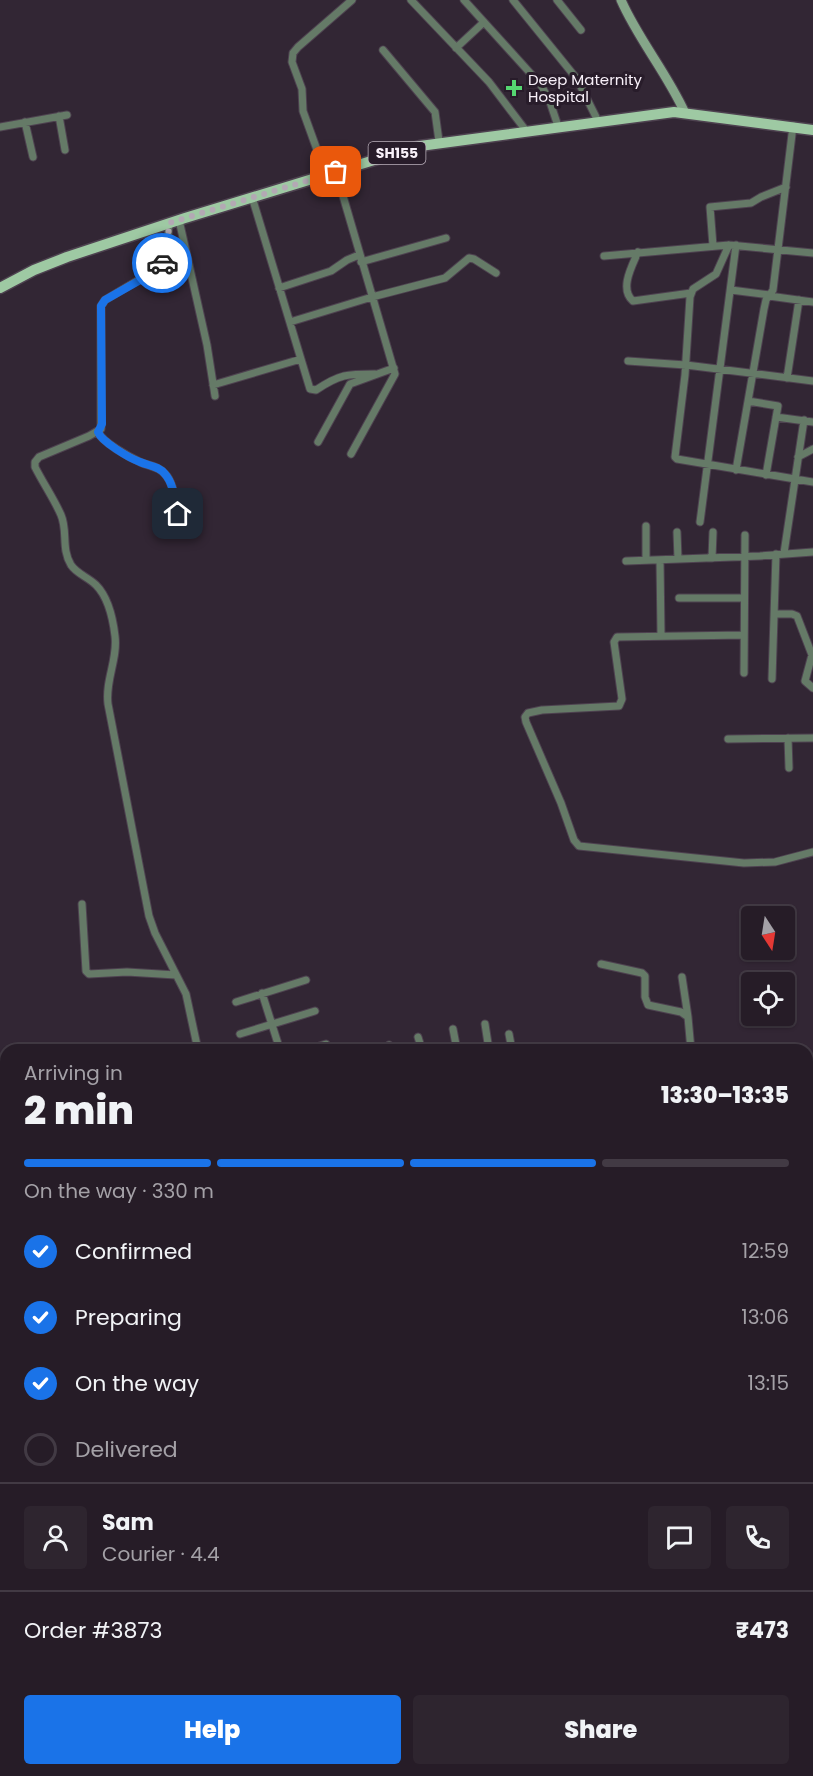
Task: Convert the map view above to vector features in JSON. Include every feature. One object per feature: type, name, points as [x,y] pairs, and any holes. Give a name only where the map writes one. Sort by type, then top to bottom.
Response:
[{"type":"main road","name":"SH155","points":[[0,282],[27,266],[406,146],[663,107],[813,130]]},
{"type":"main road","name":"SH155","points":[[0,288],[34,270],[67,257],[420,146],[653,113],[684,111],[730,111],[813,125]]},
{"type":"street","points":[[322,172],[303,111],[302,89],[292,58],[298,46],[352,0]]},
{"type":"street","points":[[411,0],[489,82],[524,128]]},
{"type":"street","points":[[464,0],[541,85],[547,93],[557,123]]},
{"type":"street","points":[[557,0],[581,30]]},
{"type":"street","points":[[621,0],[628,16],[684,111]]},
{"type":"street","points":[[516,1],[577,79],[596,117]]},
{"type":"street","points":[[456,48],[484,22]]},
{"type":"street","points":[[383,50],[435,112],[439,141]]},
{"type":"street","points":[[0,127],[63,115],[65,150]]},
{"type":"street","points":[[26,122],[33,157]]},
{"type":"street","points":[[736,470],[764,309],[773,290],[793,126]]},
{"type":"street","points":[[336,172],[394,368],[394,379],[351,454]]},
{"type":"street","points":[[713,246],[710,207],[751,203],[786,187]]},
{"type":"street","points":[[252,197],[310,389],[313,390],[338,376],[375,374]]},
{"type":"street","points":[[174,222],[207,345],[215,396]]},
{"type":"street","points":[[174,222],[163,262],[158,269],[105,300],[101,306],[102,424],[98,432],[39,457],[35,462],[35,467],[62,516],[64,544],[70,564],[78,573],[96,585],[107,603],[115,636],[115,650],[106,691],[149,916],[155,933],[186,994],[197,1044]]},
{"type":"street","points":[[279,288],[330,272],[347,260],[360,259],[446,238]]},
{"type":"street","points":[[700,522],[731,291],[733,245]]},
{"type":"street","points":[[733,245],[716,274],[693,289],[691,293],[686,365],[675,457],[736,470],[813,482]]},
{"type":"street","points":[[604,256],[733,245],[813,253]]},
{"type":"street","points":[[638,252],[628,276],[630,299],[633,301],[691,293]]},
{"type":"street","points":[[290,322],[445,278],[469,258],[496,273]]},
{"type":"street","points":[[731,291],[813,302]]},
{"type":"street","points":[[787,378],[799,300]]},
{"type":"street","points":[[213,385],[301,358]]},
{"type":"street","points":[[628,361],[686,365],[813,381]]},
{"type":"street","points":[[318,442],[350,384],[394,368]]},
{"type":"street","points":[[748,401],[776,405],[766,475]]},
{"type":"street","points":[[776,417],[813,422]]},
{"type":"street","points":[[772,679],[774,614],[780,554],[804,420]]},
{"type":"street","points":[[98,432],[107,444],[165,473],[170,481],[178,514]]},
{"type":"street","points":[[798,457],[813,449]]},
{"type":"street","points":[[646,525],[646,560]]},
{"type":"street","points":[[677,532],[678,559]]},
{"type":"street","points":[[712,558],[713,532]]},
{"type":"street","points":[[744,673],[745,535]]},
{"type":"street","points":[[626,561],[813,552]]},
{"type":"street","points":[[660,560],[661,635]]},
{"type":"street","points":[[679,598],[744,598]]},
{"type":"street","points":[[774,614],[797,616],[812,655],[805,681],[813,688]]},
{"type":"street","points":[[744,635],[624,636],[615,639],[622,699],[619,706],[542,710],[528,713],[525,717],[542,762],[561,802],[575,843],[596,848],[744,863],[775,861],[813,852]]},
{"type":"street","points":[[788,738],[789,768]]},
{"type":"street","points":[[728,739],[813,738]]},
{"type":"street","points":[[82,904],[86,971],[89,974],[127,972],[176,975]]},
{"type":"street","points":[[600,964],[642,973],[646,978],[645,998],[648,1005],[681,1012],[688,1017]]},
{"type":"street","points":[[682,977],[690,1044]]},
{"type":"street","points":[[236,1002],[306,980]]},
{"type":"street","points":[[262,993],[278,1044]]},
{"type":"street","points":[[240,1034],[315,1011]]},
{"type":"street","points":[[485,1024],[488,1044]]},
{"type":"street","points":[[453,1029],[456,1044]]},
{"type":"street","points":[[509,1034],[511,1044]]},
{"type":"street","points":[[418,1037],[420,1044]]},
{"type":"way so far","points":[[162,263],[168,242],[169,223],[336,172]]},
{"type":"place","name":"Deep Maternity Hospital","points":[[514,88]]},
{"type":"route","points":[[162,263],[149,275],[102,302],[102,424],[98,432],[107,444],[165,473],[170,481],[178,514]]}]
